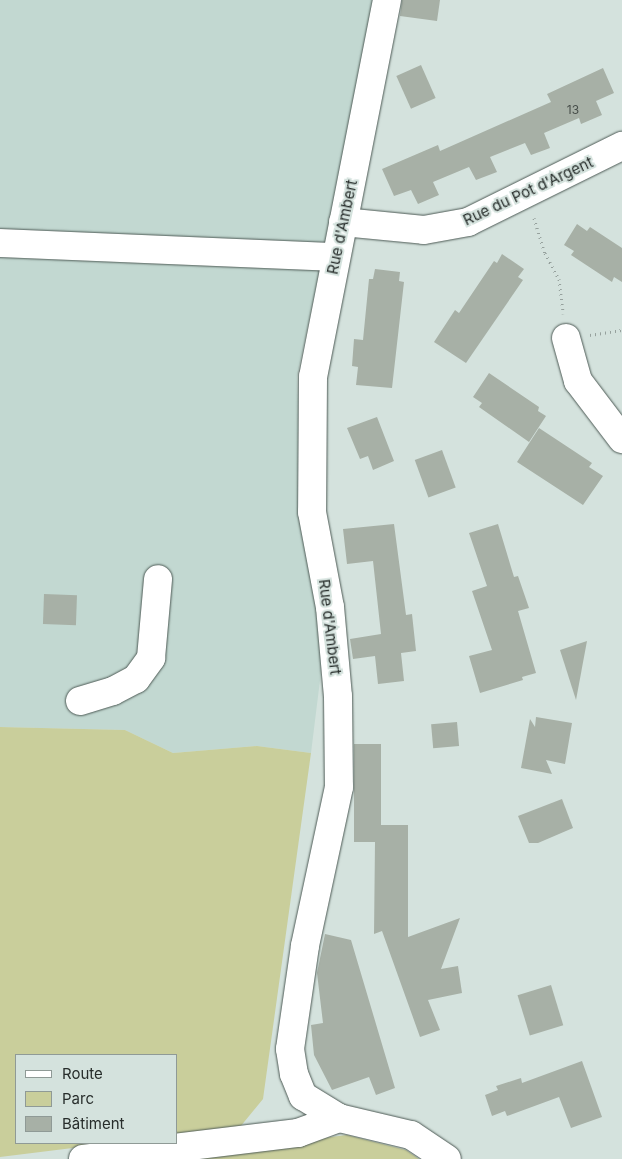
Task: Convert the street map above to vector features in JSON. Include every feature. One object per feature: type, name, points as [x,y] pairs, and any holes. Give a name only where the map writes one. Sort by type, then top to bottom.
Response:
[{"type":"street","name":"Rue d'Ambert","points":[[303,1096],[294,1074],[290,1049],[304,946],[339,787],[338,696],[330,607],[312,512],[310,458],[313,377],[335,257],[387,0]]},
{"type":"street","name":"Rue du Pot d'Argent","points":[[343,222],[424,230],[446,228],[468,222],[622,146]]},
{"type":"street","points":[[0,243],[335,257]]},
{"type":"street","points":[[566,338],[578,381],[622,439]]},
{"type":"street","points":[[80,701],[113,691],[136,679],[151,658],[158,579]]},
{"type":"street","points":[[257,1137],[284,1117],[303,1096],[339,1118],[411,1136],[447,1159]]},
{"type":"street","points":[[83,1159],[298,1133],[339,1118]]},
{"type":"path","points":[[526,194],[545,253],[559,279],[566,338]]},
{"type":"shaded area","points":[[0,0],[373,0],[368,43],[297,377],[301,485],[323,656],[311,753],[257,746],[173,753],[125,730],[0,727]]},
{"type":"green space","points":[[0,727],[125,730],[173,753],[257,746],[311,753],[263,1099],[240,1127],[178,1135],[178,1054],[15,1054],[15,1144],[105,1144],[0,1157]]},
{"type":"green space","points":[[347,1135],[406,1150],[419,1159],[190,1159],[189,1155]]},
{"type":"building","points":[[402,0],[440,0],[437,21],[400,16]]},
{"type":"building","points":[[421,65],[436,98],[411,109],[396,76]]},
{"type":"building","points":[[603,68],[614,93],[596,101],[602,115],[581,124],[579,118],[544,133],[550,148],[531,155],[525,143],[490,157],[497,172],[476,180],[469,167],[433,182],[439,195],[418,204],[411,190],[394,196],[382,169],[438,145],[440,151],[551,102],[547,94]]},
{"type":"building","points":[[577,224],[587,231],[590,227],[622,248],[622,282],[614,277],[612,282],[571,255],[574,251],[564,245]]},
{"type":"building","points":[[502,254],[524,269],[518,277],[523,280],[466,363],[434,342],[455,310],[459,313],[494,261],[497,263]]},
{"type":"building","points":[[375,269],[400,272],[399,281],[404,282],[392,388],[356,385],[358,367],[352,366],[354,339],[363,340],[369,279],[373,279]]},
{"type":"building","points":[[489,373],[539,407],[538,411],[546,416],[529,442],[479,407],[482,403],[473,397]]},
{"type":"building","points":[[377,417],[394,461],[373,470],[368,456],[360,459],[347,428]]},
{"type":"building","points":[[539,428],[592,463],[589,467],[603,476],[583,505],[517,462]]},
{"type":"building","points":[[442,450],[456,488],[428,498],[415,460]]},
{"type":"building","points":[[394,524],[406,615],[412,614],[416,651],[401,653],[404,681],[378,684],[375,656],[353,659],[350,639],[381,634],[373,561],[347,564],[343,529]]},
{"type":"building","points":[[498,524],[514,577],[518,576],[529,608],[518,611],[536,673],[522,677],[523,680],[480,693],[469,656],[492,650],[472,591],[487,586],[469,533]]},
{"type":"building","points":[[44,594],[77,595],[76,625],[43,624]]},
{"type":"building","points":[[587,641],[576,700],[560,650]]},
{"type":"building","points":[[536,717],[572,723],[565,764],[546,760],[552,774],[521,768],[530,719],[535,727]]},
{"type":"building","points":[[457,722],[459,746],[433,748],[431,724]]},
{"type":"building","points":[[354,744],[381,744],[381,825],[408,825],[408,937],[460,918],[441,969],[458,966],[462,993],[428,1000],[440,1030],[420,1037],[382,931],[374,934],[375,842],[354,842]]},
{"type":"building","points":[[562,799],[573,828],[538,843],[529,843],[518,816]]},
{"type":"building","points":[[325,934],[351,940],[395,1088],[376,1095],[369,1077],[332,1090],[314,1055],[311,1025],[323,1023],[317,973]]},
{"type":"building","points":[[551,985],[563,1025],[530,1035],[518,995]]},
{"type":"building","points":[[582,1061],[602,1117],[571,1128],[559,1097],[507,1116],[505,1111],[492,1116],[485,1095],[498,1090],[496,1086],[521,1078],[522,1083]]}]
